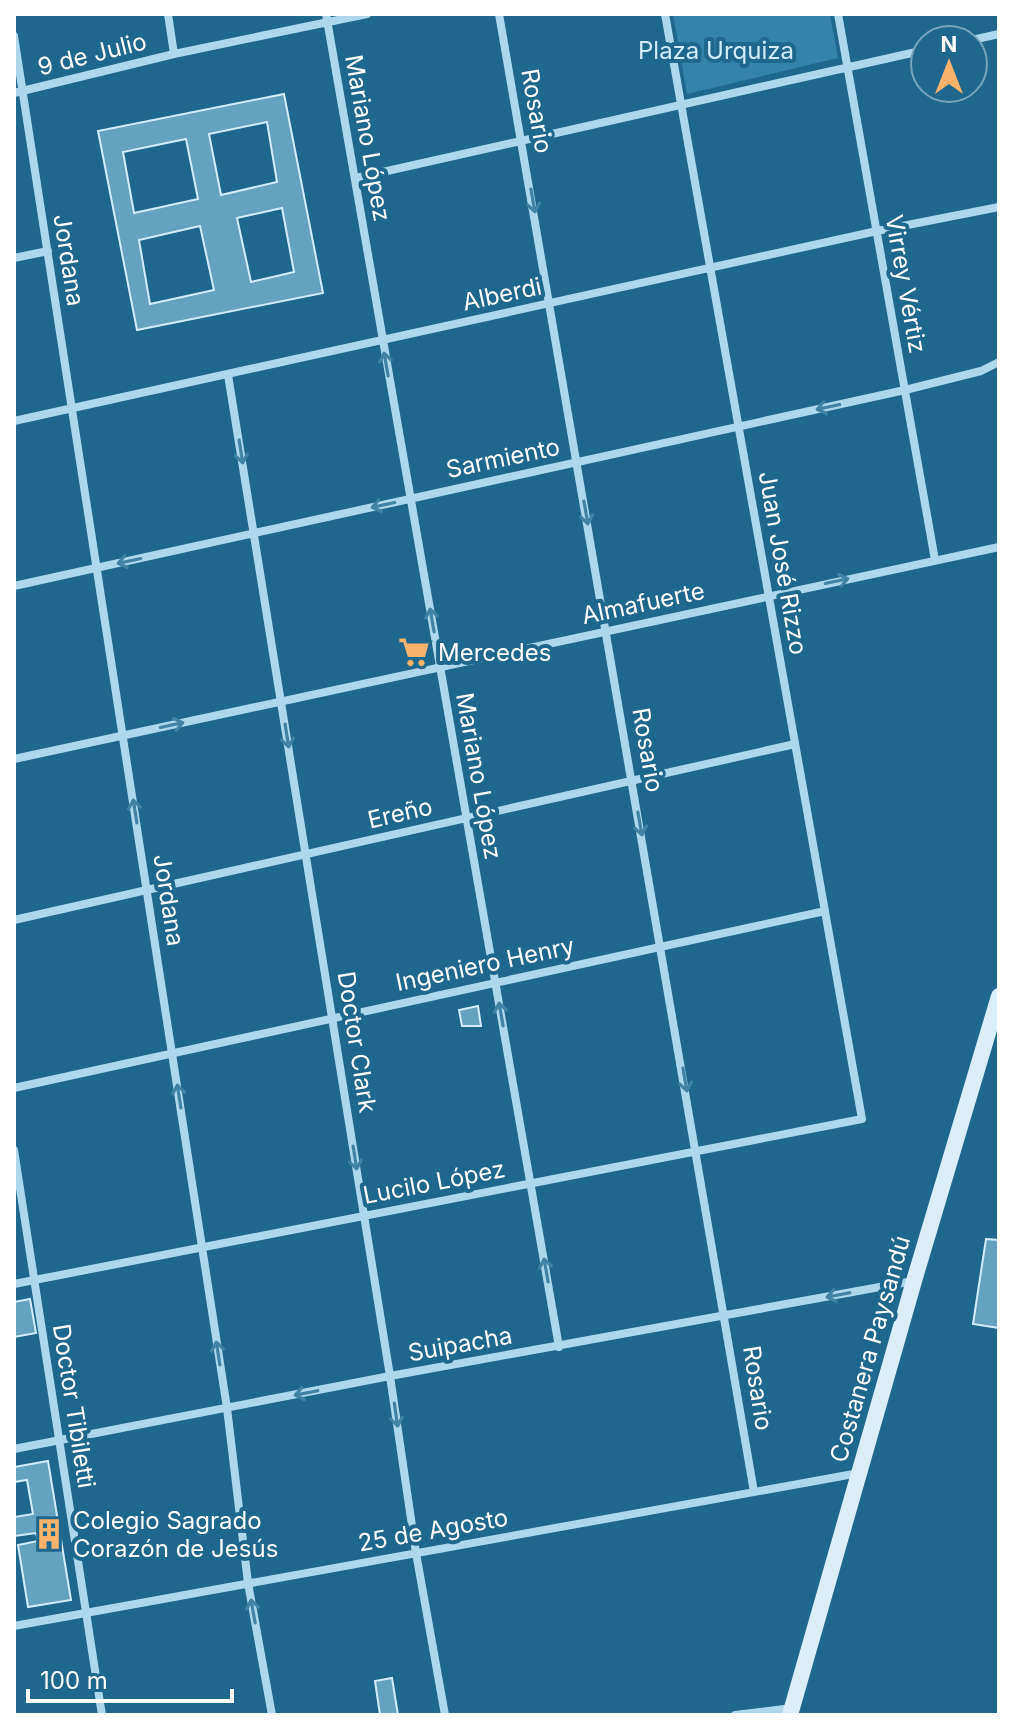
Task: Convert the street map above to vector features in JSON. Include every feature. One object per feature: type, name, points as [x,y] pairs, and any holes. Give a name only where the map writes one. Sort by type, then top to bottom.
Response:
[{"type":"main road","name":"Costanera Paysandú","points":[[792,1711],[999,996]]},
{"type":"street","points":[[168,14],[174,54]]},
{"type":"street","name":"9 de Julio","points":[[19,92],[327,18],[367,14]]},
{"type":"street","name":"Rosario","points":[[499,14],[754,1492]]},
{"type":"street","name":"Juan José Rizzo","points":[[665,14],[862,1119]]},
{"type":"street","name":"Virrey Vértiz","points":[[838,14],[935,560]]},
{"type":"street","name":"Mariano López","points":[[327,18],[559,1347]]},
{"type":"street","name":"Jordana","points":[[14,36],[19,92],[48,251],[227,1408],[248,1583],[272,1715]]},
{"type":"street","points":[[356,178],[909,53]]},
{"type":"street","name":"Alberdi","points":[[14,421],[877,231],[999,207]]},
{"type":"street","points":[[14,258],[48,251]]},
{"type":"street","name":"Sarmiento","points":[[14,586],[905,390],[981,371],[999,362]]},
{"type":"street","name":"Doctor Clark","points":[[228,375],[365,1215],[416,1553],[445,1715]]},
{"type":"street","name":"Almafuerte","points":[[14,759],[999,547]]},
{"type":"street","name":"Ereño","points":[[14,920],[795,744]]},
{"type":"street","name":"Ingeniero Henry","points":[[14,1088],[825,911]]},
{"type":"street","name":"Lucilo López","points":[[14,1284],[862,1119]]},
{"type":"street","name":"Doctor Tibiletti","points":[[14,1150],[102,1715]]},
{"type":"street","name":"Suipacha","points":[[14,1449],[390,1376],[914,1281]]},
{"type":"street","name":"25 de Agosto","points":[[14,1626],[860,1473]]},
{"type":"street","points":[[735,1715],[792,1711]]},
{"type":"green space","name":"Plaza Urquiza","points":[[673,14],[830,14],[838,58],[687,94]]},
{"type":"building","points":[[284,94],[323,293],[137,330],[98,131]],"holes":[[[267,122],[277,182],[221,195],[209,134]],[[186,139],[198,199],[134,213],[123,152]],[[282,208],[294,272],[251,282],[237,218]],[[200,226],[214,290],[150,304],[139,240]]]},
{"type":"building","points":[[478,1006],[481,1026],[462,1026],[459,1010]]},
{"type":"building","points":[[986,1239],[999,1240],[999,1328],[973,1324]]},
{"type":"building","points":[[30,1299],[36,1333],[14,1337],[14,1302]]},
{"type":"building","name":"Colegio Sagrado Corazón de Jesús","points":[[48,1461],[71,1600],[28,1607],[18,1545],[38,1541],[36,1533],[14,1536],[14,1517],[33,1514],[27,1480],[14,1482],[14,1467]]},
{"type":"building","points":[[392,1678],[398,1715],[380,1715],[375,1681]]},
{"type":"place","name":"Mercedes","points":[[414,652]]},
{"type":"place","name":"Colegio Sagrado Corazón de Jesús","points":[[49,1534]]}]
